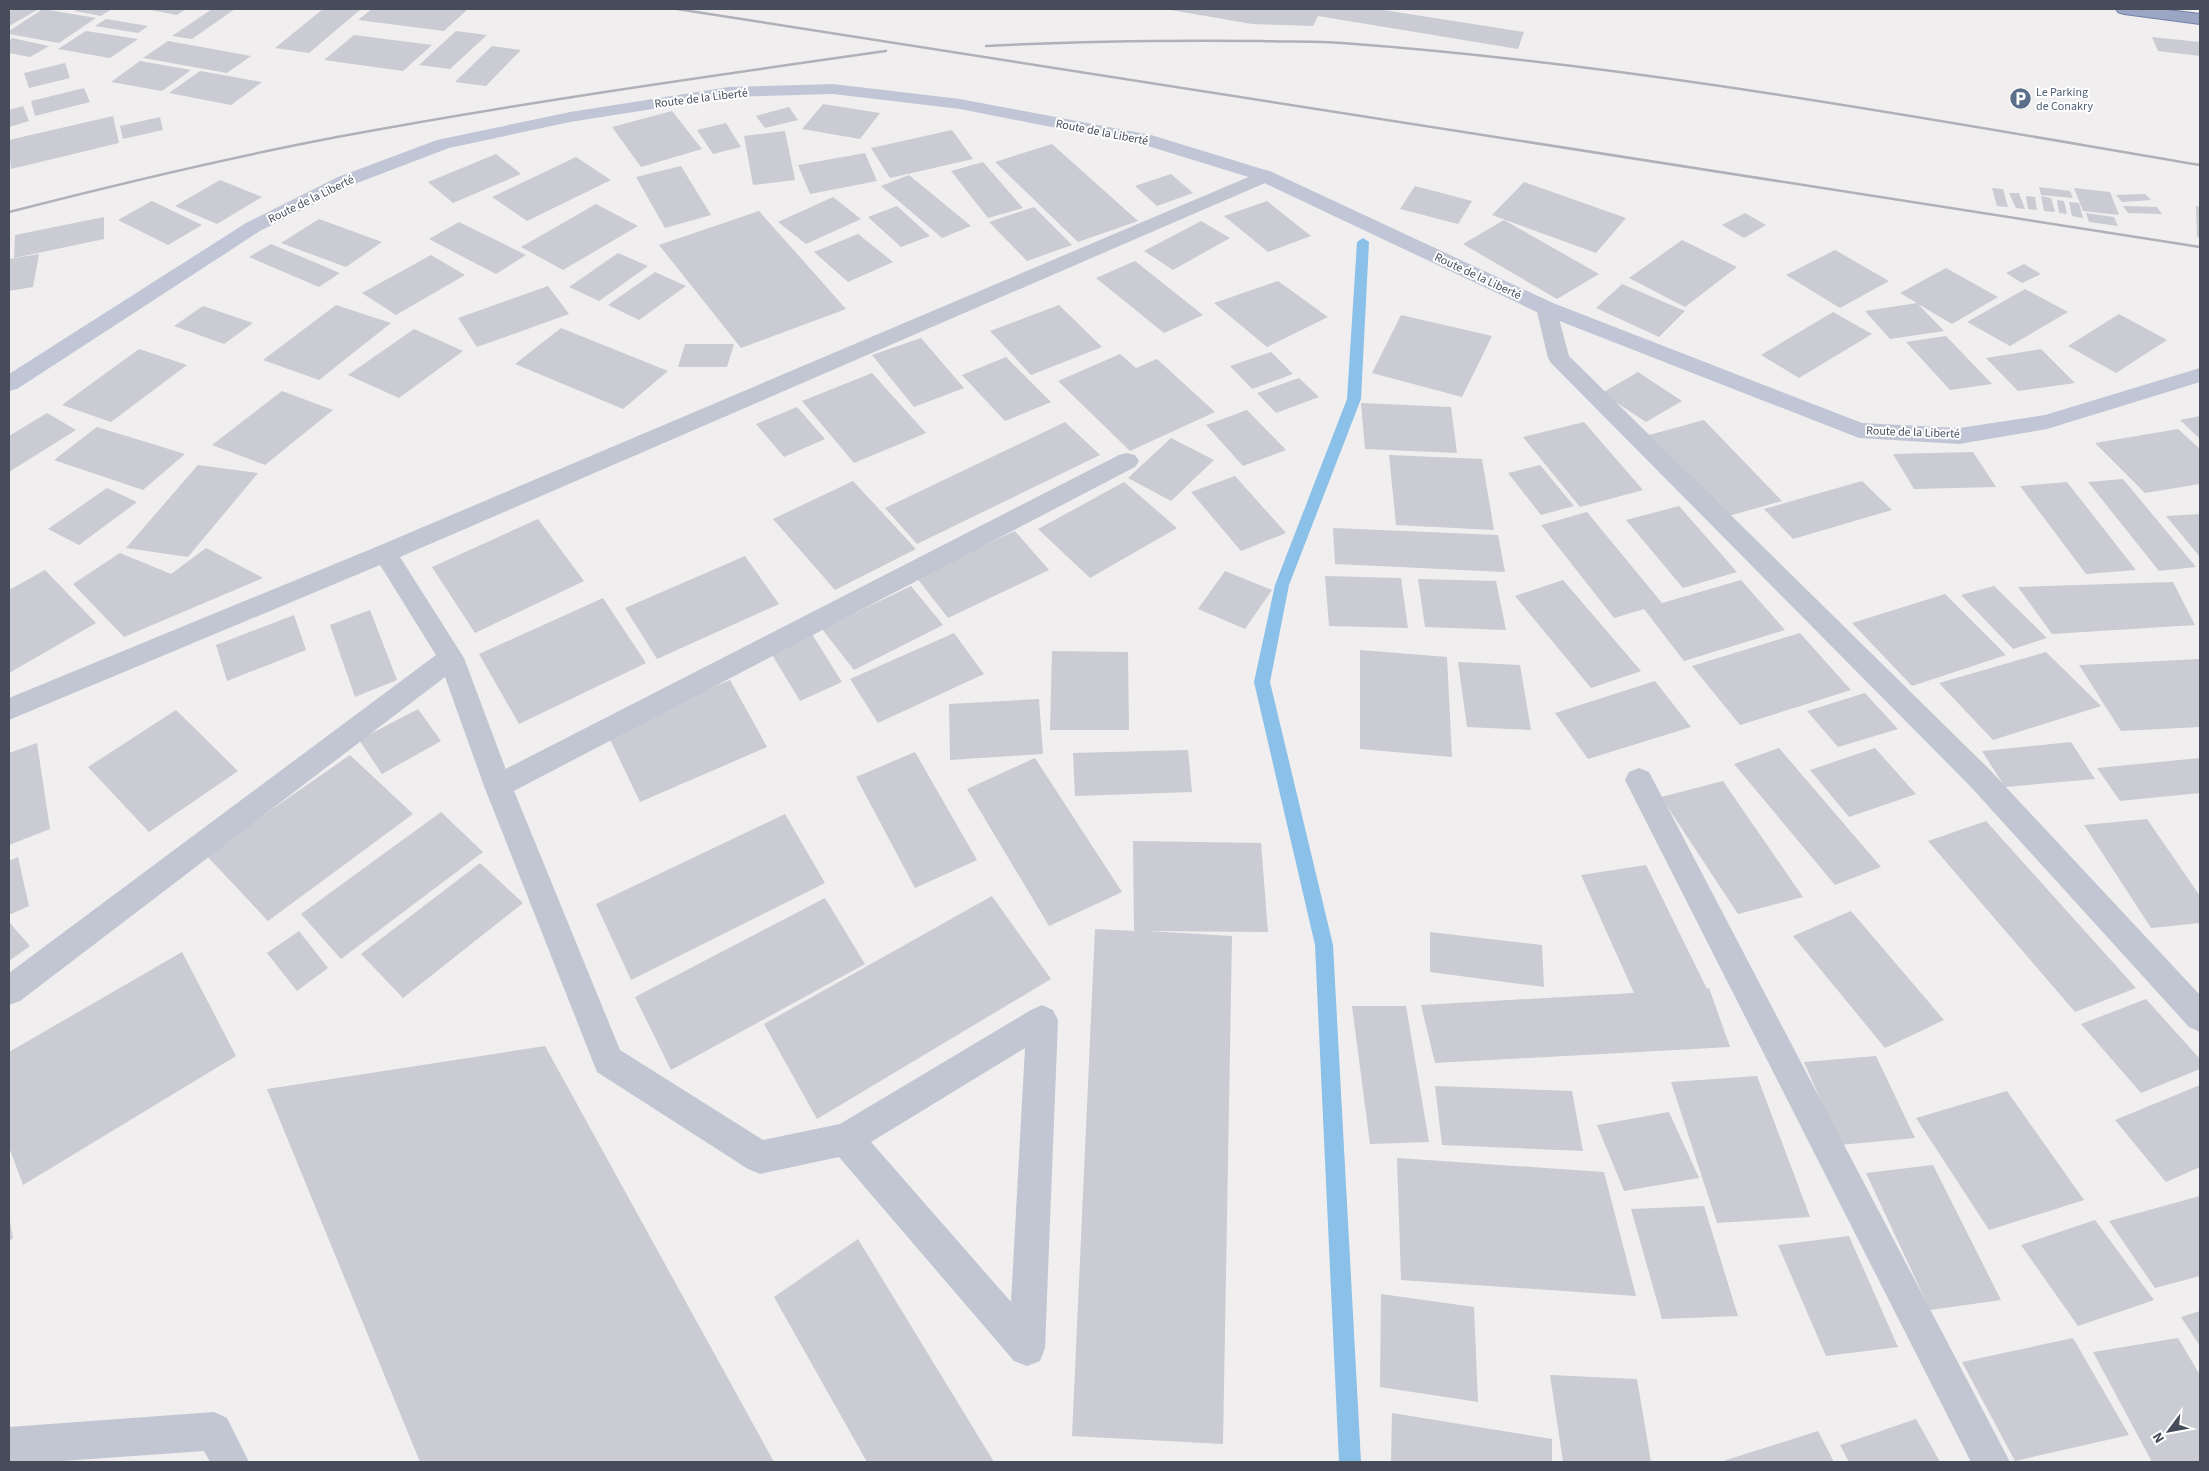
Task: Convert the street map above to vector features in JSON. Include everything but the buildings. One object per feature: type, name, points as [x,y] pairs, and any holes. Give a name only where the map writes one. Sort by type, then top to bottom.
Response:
[{"type":"highway","points":[[2124,9],[2200,19]]},
{"type":"main road","name":"Route de la Liberté","points":[[9,384],[253,227],[345,181],[444,144],[570,117],[729,92],[833,90],[960,104],[1151,141],[1265,176],[1546,308],[1859,430],[1959,436],[2047,422],[2200,375]]},
{"type":"street","points":[[9,709],[385,552],[1265,176]]},
{"type":"street","points":[[1546,308],[1559,358],[1980,778],[2200,1017]]},
{"type":"street","points":[[498,786],[1127,461]]},
{"type":"street","points":[[385,552],[451,658],[498,786],[608,1061],[760,1157],[846,1138],[1042,1020],[1027,1348],[846,1138]]},
{"type":"street","points":[[9,991],[451,658]]},
{"type":"street","points":[[1639,780],[1991,1462]]},
{"type":"street","points":[[9,1446],[214,1431],[230,1462]]},
{"type":"waterway","points":[[1350,1462],[1324,945],[1262,682],[1282,585],[1354,399],[1363,242]]},
{"type":"railway","points":[[677,9],[2200,247]]},
{"type":"railway","points":[[986,46],[1124,41],[1262,41],[1332,42],[1450,52],[1558,64],[1772,94],[2200,165]]},
{"type":"railway","points":[[9,212],[173,172],[337,137],[542,102],[886,51]]},
{"type":"place","name":"Le Parking de Conakry","points":[[2020,99]]}]
